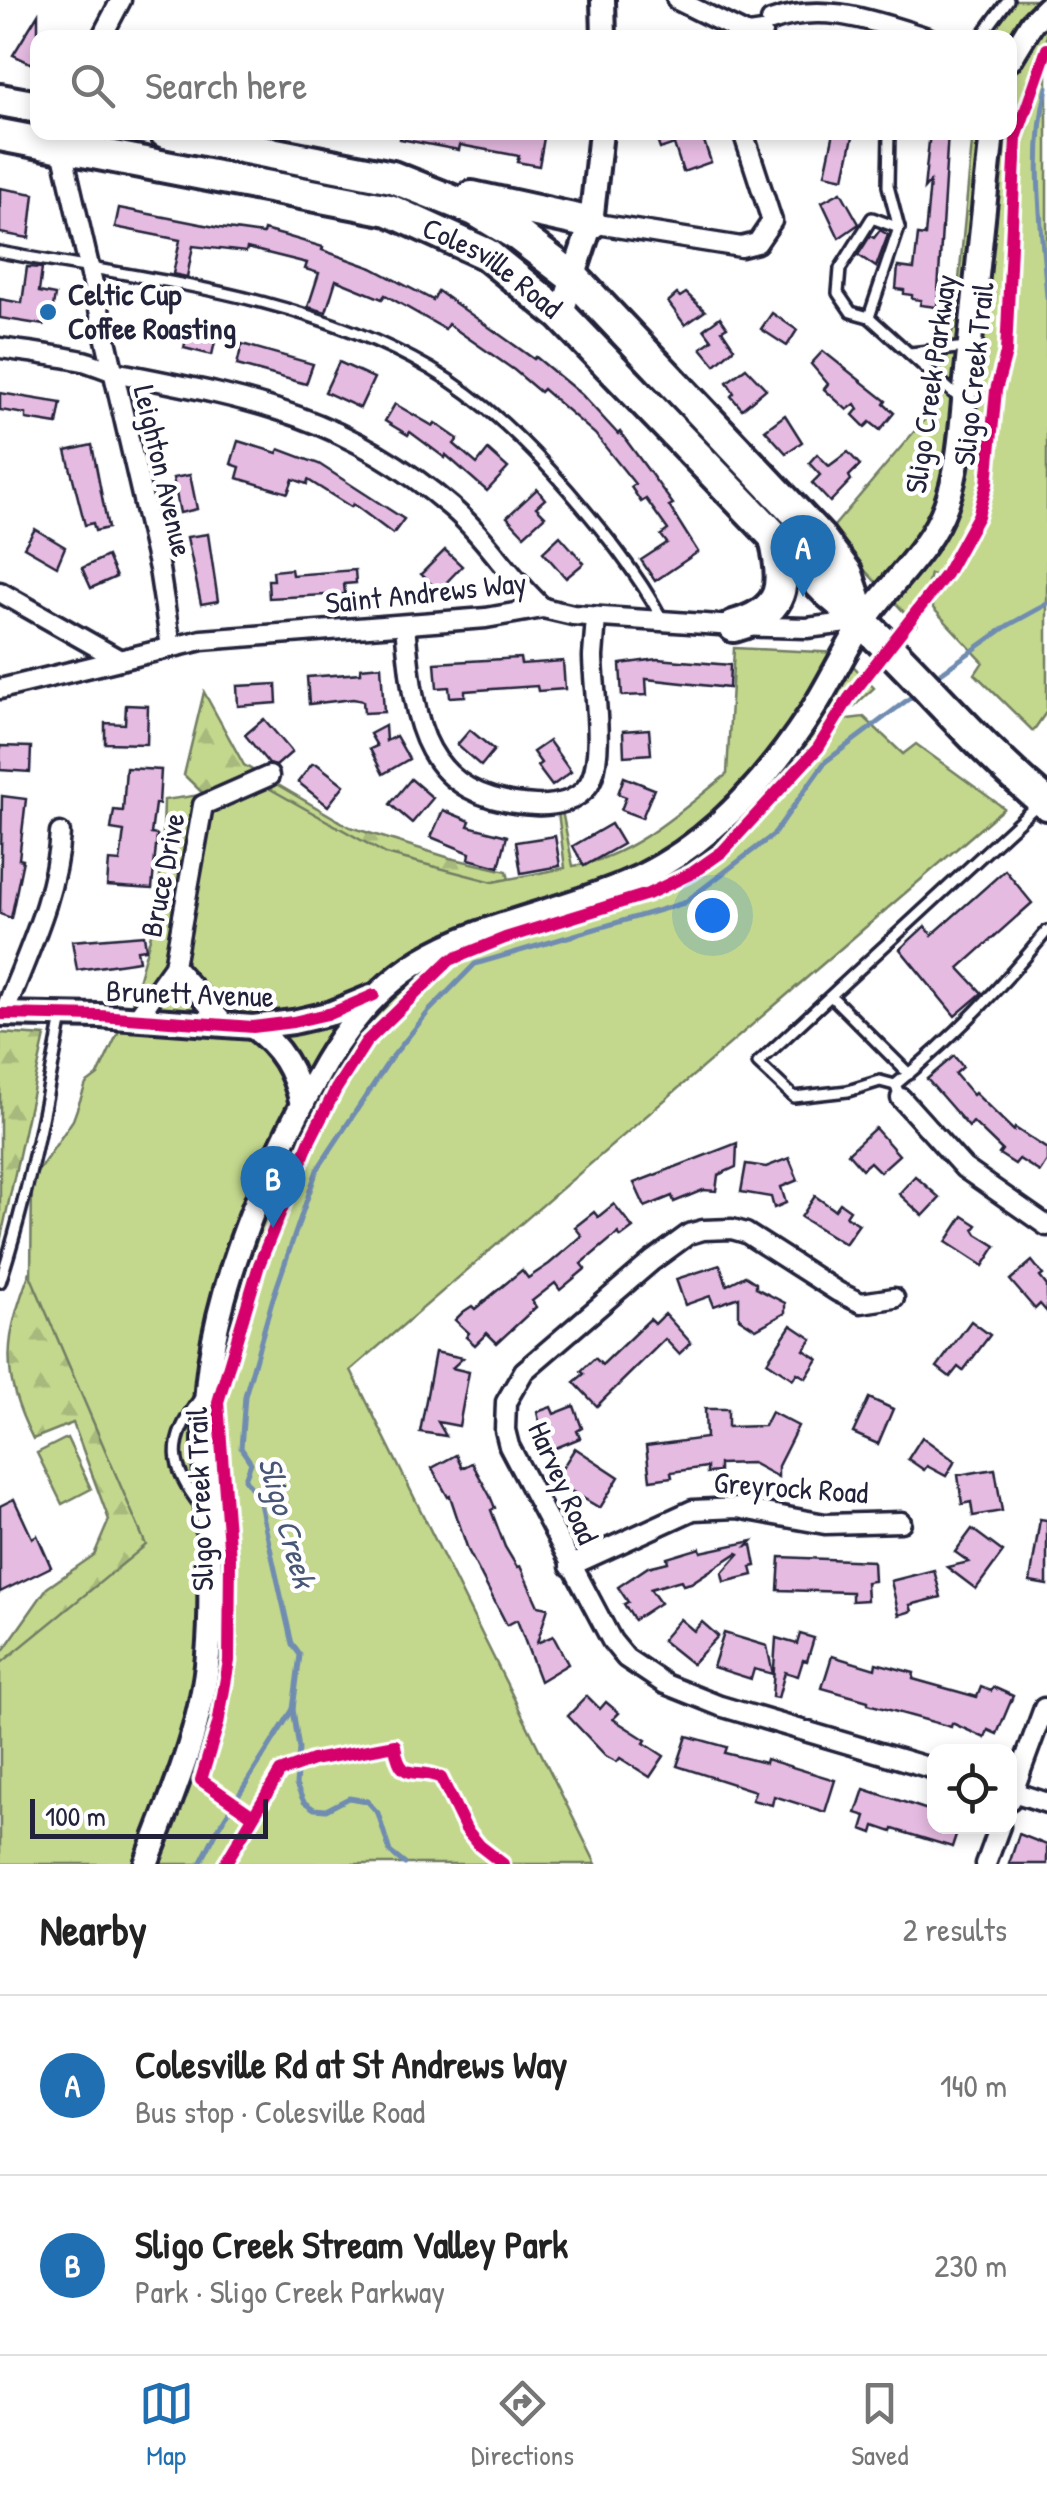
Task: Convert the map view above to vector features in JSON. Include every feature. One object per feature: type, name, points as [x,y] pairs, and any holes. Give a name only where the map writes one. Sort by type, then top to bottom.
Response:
[{"type":"highway","points":[[0,100],[30,106]]},
{"type":"highway","name":"Colesville Road","points":[[0,135],[30,137]]},
{"type":"highway","name":"Colesville Road","points":[[66,140],[390,210],[486,254],[561,315],[827,591],[863,621],[1044,802]]},
{"type":"highway","name":"Colesville Road","points":[[204,140],[392,178],[476,210],[519,236],[576,278],[820,538],[848,574],[863,621]]},
{"type":"highway","points":[[437,194],[470,197],[591,224]]},
{"type":"highway","points":[[734,626],[758,619],[778,598],[784,576],[775,535]]},
{"type":"street","points":[[106,30],[121,0]]},
{"type":"street","points":[[603,0],[604,30]]},
{"type":"street","points":[[677,0],[738,30]]},
{"type":"street","points":[[765,30],[782,0]]},
{"type":"street","points":[[1017,48],[1047,8]]},
{"type":"street","points":[[766,30],[796,12],[824,10],[852,15],[890,30]]},
{"type":"street","name":"Leighton Avenue","points":[[61,140],[159,569],[171,648]]},
{"type":"street","points":[[561,315],[591,224],[600,140]]},
{"type":"street","points":[[591,224],[741,247],[757,243],[772,221],[746,140]]},
{"type":"street","name":"Sligo Creek Parkway","points":[[146,1864],[191,1742],[205,1684],[211,1611],[207,1388],[215,1336],[237,1261],[279,1151],[302,1104],[343,1035],[374,995],[399,973],[465,936],[620,886],[663,865],[708,834],[758,785],[810,714],[863,621],[924,548],[947,503],[963,402],[991,140]]},
{"type":"street","points":[[0,348],[86,362],[268,404],[313,420],[401,468],[452,508],[480,534],[519,586],[543,608]]},
{"type":"street","points":[[0,592],[120,660]]},
{"type":"street","name":"Saint Andrews Way","points":[[0,689],[202,640],[405,626],[543,608],[596,618],[734,626],[807,628],[863,621]]},
{"type":"street","points":[[405,626],[412,704],[420,730],[436,758],[460,782],[486,796],[552,806],[576,797],[590,784],[596,760],[596,618]]},
{"type":"street","name":"Bruce Drive","points":[[136,1018],[174,966],[204,805],[269,776]]},
{"type":"street","points":[[2,1014],[50,896],[58,868],[60,833]]},
{"type":"street","name":"Bruce Drive","points":[[174,966],[222,1022]]},
{"type":"street","name":"Brunett Avenue","points":[[2,1014],[222,1022],[253,1027],[332,1012],[374,995]]},
{"type":"street","points":[[253,1027],[272,1040],[287,1060],[302,1104]]},
{"type":"street","points":[[898,1092],[964,1168],[1047,1226]]},
{"type":"street","name":"Harvey Road","points":[[894,1298],[861,1304],[746,1233],[732,1229],[689,1234],[524,1371],[506,1402],[506,1430],[509,1446],[570,1566],[618,1650],[665,1684],[720,1706],[927,1767]]},
{"type":"street","name":"Greyrock Road","points":[[570,1566],[693,1510],[737,1508],[825,1524],[901,1522]]},
{"type":"street","points":[[1017,1777],[1044,1708]]},
{"type":"street","points":[[1017,1797],[1047,1804]]},
{"type":"street","points":[[986,1864],[997,1834]]},
{"type":"lane","points":[[986,30],[1008,0]]},
{"type":"lane","points":[[869,317],[899,228],[888,186],[889,140]]},
{"type":"lane","points":[[899,228],[872,218],[840,269],[838,293],[851,312],[869,317],[963,402]]},
{"type":"lane","points":[[0,252],[288,307],[336,324],[432,370],[505,425],[544,463],[600,527],[664,622]]},
{"type":"lane","points":[[910,353],[969,347]]},
{"type":"lane","points":[[1044,802],[758,1063],[794,1098],[848,1091],[880,1081],[898,1092],[909,1074],[948,1042],[1047,931]]},
{"type":"lane","points":[[832,997],[909,1074]]},
{"type":"lane","points":[[0,1280],[17,1230],[39,1138],[62,1015]]},
{"type":"lane","points":[[207,1388],[179,1432],[175,1451],[176,1468],[184,1485],[208,1516]]},
{"type":"green space","points":[[1006,0],[1047,0],[1047,711],[1033,731],[975,674],[983,662],[933,608],[935,575],[930,574],[917,626],[829,532],[930,413],[955,322],[972,140],[1017,140],[1017,30],[991,30]]},
{"type":"green space","points":[[734,648],[841,653],[874,688],[839,720],[864,717],[903,754],[916,744],[1004,808],[351,1370],[596,1864],[0,1864],[0,1664],[146,1545],[31,1277],[32,1180],[73,1120],[86,1084],[98,1075],[132,1003],[151,934],[162,864],[164,800],[265,786],[386,854],[493,882],[565,868],[558,812],[562,811],[573,866],[594,861],[655,831],[727,774]]},
{"type":"green space","points":[[204,692],[244,765],[350,827],[507,871],[515,905],[254,843],[184,775]]},
{"type":"green space","points":[[0,1033],[45,1036],[0,1242]]},
{"type":"green space","points":[[31,1269],[200,1313],[190,1555],[0,1864],[0,1655],[47,1588],[94,1555],[109,1520],[73,1423],[33,1439],[15,1394],[11,1336]]},
{"type":"green space","points":[[67,1438],[91,1489],[62,1504],[37,1453]]},
{"type":"building","points":[[38,14],[38,30],[30,30],[30,63],[13,55]]},
{"type":"building","points":[[405,140],[544,140],[539,166],[517,162],[519,156],[460,145],[459,150]]},
{"type":"building","points":[[657,140],[704,140],[711,162],[683,172],[674,144],[660,149]]},
{"type":"building","points":[[832,140],[852,140],[844,178],[825,174]]},
{"type":"building","points":[[929,140],[947,140],[937,307],[920,305],[921,300],[896,289],[898,267],[914,269],[918,235],[925,236],[930,182],[924,189]]},
{"type":"building","points":[[0,188],[34,194],[29,238],[0,233]]},
{"type":"building","points":[[841,192],[859,224],[839,238],[822,202]]},
{"type":"building","points":[[119,208],[220,228],[263,234],[264,230],[323,247],[322,250],[372,268],[433,300],[438,291],[536,357],[620,432],[673,504],[669,506],[698,552],[655,581],[641,560],[667,543],[661,535],[668,530],[646,499],[641,502],[631,487],[635,484],[595,434],[543,389],[540,392],[448,324],[445,329],[385,295],[382,299],[336,280],[326,312],[308,307],[319,273],[305,269],[307,263],[247,248],[246,252],[193,246],[187,277],[173,274],[180,240],[115,227]]},
{"type":"building","points":[[880,230],[888,235],[876,267],[858,255],[870,236],[874,238]]},
{"type":"building","points":[[27,267],[42,268],[39,292],[55,295],[51,319],[45,318],[44,325],[0,318],[0,299],[22,303]]},
{"type":"building","points":[[686,293],[705,311],[685,325],[668,302],[677,294],[680,297]]},
{"type":"building","points":[[772,313],[797,330],[787,346],[761,329]]},
{"type":"building","points":[[720,317],[727,327],[722,330],[734,348],[715,365],[701,348],[712,340],[704,329]]},
{"type":"building","points":[[189,326],[217,333],[212,355],[184,348]]},
{"type":"building","points":[[242,344],[313,364],[306,384],[237,365]]},
{"type":"building","points":[[823,351],[886,401],[884,404],[894,413],[880,430],[870,422],[865,427],[853,415],[858,409],[855,404],[847,410],[824,389],[828,384],[811,364]]},
{"type":"building","points":[[339,362],[374,378],[360,408],[325,392]]},
{"type":"building","points":[[746,368],[766,389],[742,409],[731,396],[734,393],[727,382]]},
{"type":"building","points":[[0,393],[61,403],[57,424],[0,410]]},
{"type":"building","points":[[395,404],[458,439],[454,444],[477,464],[488,450],[508,468],[487,491],[446,455],[445,458],[410,432],[408,435],[385,421]]},
{"type":"building","points":[[785,415],[802,442],[786,453],[765,430]]},
{"type":"building","points":[[238,441],[277,453],[279,449],[319,464],[404,519],[393,534],[353,504],[351,507],[308,480],[307,484],[293,479],[288,493],[237,478],[240,467],[231,464]]},
{"type":"building","points":[[92,445],[108,528],[95,531],[93,523],[85,525],[66,451]]},
{"type":"building","points":[[848,452],[860,465],[830,502],[812,483],[820,475],[809,463],[817,454],[829,466]]},
{"type":"building","points":[[190,475],[197,509],[180,513],[173,478]]},
{"type":"building","points":[[537,489],[545,499],[536,507],[545,516],[524,535],[507,517]]},
{"type":"building","points":[[35,529],[65,547],[57,566],[24,547]]},
{"type":"building","points":[[208,534],[218,601],[201,604],[187,537]]},
{"type":"building","points":[[560,536],[584,563],[566,578],[543,552]]},
{"type":"building","points":[[445,550],[462,566],[438,591],[421,574]]},
{"type":"building","points":[[107,556],[116,577],[91,588],[82,568]]},
{"type":"building","points":[[291,569],[292,575],[355,570],[356,583],[344,584],[345,594],[269,598],[268,580],[274,580],[273,571]]},
{"type":"building","points":[[520,658],[521,664],[563,661],[565,689],[538,691],[537,686],[465,691],[465,696],[450,697],[449,687],[437,688],[435,663]]},
{"type":"building","points":[[657,659],[730,665],[729,688],[646,679],[647,695],[622,696],[620,664]]},
{"type":"building","points":[[381,666],[384,712],[364,713],[363,701],[353,699],[309,704],[307,677],[361,673],[361,668]]},
{"type":"building","points":[[276,684],[277,703],[238,706],[237,686]]},
{"type":"building","points":[[126,705],[148,706],[147,744],[105,743],[105,723],[125,724]]},
{"type":"building","points":[[264,719],[292,752],[276,766],[269,764],[245,735]]},
{"type":"building","points":[[385,726],[386,741],[396,736],[409,759],[383,774],[370,749],[377,746],[370,734]]},
{"type":"building","points":[[649,729],[651,754],[624,756],[623,731]]},
{"type":"building","points":[[470,730],[494,750],[481,766],[457,745]]},
{"type":"building","points":[[549,741],[571,772],[552,786],[537,766],[541,763],[533,752]]},
{"type":"building","points":[[0,746],[31,747],[30,772],[0,770]]},
{"type":"building","points":[[312,764],[344,785],[328,806],[298,782]]},
{"type":"building","points":[[126,768],[161,770],[159,804],[155,804],[151,834],[157,835],[152,889],[107,886],[109,861],[120,862],[124,831],[111,829],[114,810],[123,811]]},
{"type":"building","points":[[624,777],[654,789],[642,818],[621,810],[626,797],[618,794]]},
{"type":"building","points":[[411,779],[433,798],[412,823],[390,804]]},
{"type":"building","points":[[2,796],[26,799],[19,859],[23,860],[11,918],[0,914]]},
{"type":"building","points":[[443,810],[470,821],[468,826],[507,836],[499,867],[469,859],[470,853],[431,837]]},
{"type":"building","points":[[611,824],[623,844],[584,866],[573,846]]},
{"type":"building","points":[[555,836],[560,866],[521,873],[516,842]]},
{"type":"building","points":[[1005,870],[1032,903],[959,968],[982,993],[955,1016],[900,949],[925,926],[932,935]]},
{"type":"building","points":[[144,935],[146,949],[137,950],[139,961],[77,970],[72,941]]},
{"type":"building","points":[[954,1056],[963,1067],[955,1074],[973,1095],[1014,1131],[1015,1128],[1047,1149],[1047,1161],[1040,1172],[1019,1159],[1015,1164],[999,1154],[1002,1150],[973,1122],[969,1127],[927,1079]]},
{"type":"building","points":[[875,1128],[899,1155],[880,1172],[870,1162],[862,1169],[848,1153]]},
{"type":"building","points":[[737,1143],[736,1167],[718,1175],[716,1191],[703,1190],[674,1202],[672,1196],[645,1207],[634,1183]]},
{"type":"building","points":[[789,1158],[798,1180],[781,1187],[786,1203],[774,1208],[771,1197],[741,1192],[746,1164],[766,1167]]},
{"type":"building","points":[[915,1176],[940,1198],[923,1216],[899,1194]]},
{"type":"building","points":[[815,1196],[835,1210],[840,1203],[850,1210],[846,1216],[859,1224],[845,1244],[801,1217]]},
{"type":"building","points":[[614,1204],[633,1228],[621,1237],[618,1233],[581,1264],[585,1269],[560,1290],[555,1283],[532,1301],[536,1307],[497,1343],[487,1333],[475,1345],[466,1337],[469,1333],[455,1320],[463,1312],[472,1306],[475,1309],[522,1270],[528,1278],[549,1264],[582,1236],[575,1227],[594,1212],[598,1217]]},
{"type":"building","points":[[963,1216],[977,1225],[977,1234],[996,1246],[983,1266],[946,1242]]},
{"type":"building","points":[[1032,1261],[1047,1286],[1047,1312],[1040,1304],[1035,1309],[1010,1280]]},
{"type":"building","points":[[720,1265],[727,1285],[745,1276],[756,1283],[756,1288],[785,1303],[785,1313],[756,1329],[739,1318],[739,1297],[714,1306],[710,1296],[685,1305],[676,1279]]},
{"type":"building","points":[[665,1314],[691,1343],[679,1354],[665,1339],[597,1406],[574,1382],[584,1374],[581,1371],[595,1358],[602,1365],[650,1319],[655,1324]]},
{"type":"building","points":[[971,1321],[990,1335],[963,1371],[958,1367],[950,1377],[937,1367]]},
{"type":"building","points":[[791,1325],[812,1339],[804,1350],[818,1359],[806,1378],[797,1373],[793,1379],[767,1362]]},
{"type":"building","points":[[435,1352],[463,1358],[452,1368],[469,1372],[459,1426],[438,1422],[446,1436],[420,1432]]},
{"type":"building","points":[[869,1398],[893,1409],[878,1444],[853,1433]]},
{"type":"building","points":[[574,1406],[582,1428],[577,1431],[580,1438],[546,1452],[537,1412],[551,1407],[554,1414]]},
{"type":"building","points":[[705,1409],[728,1409],[728,1427],[764,1426],[771,1412],[798,1426],[778,1466],[778,1477],[752,1463],[719,1464],[719,1472],[707,1473],[707,1467],[671,1472],[672,1477],[650,1480],[646,1446],[706,1438]]},
{"type":"building","points":[[922,1437],[955,1461],[946,1476],[927,1466],[924,1470],[908,1459]]},
{"type":"building","points":[[575,1448],[619,1477],[600,1508],[554,1481]]},
{"type":"building","points":[[456,1455],[462,1468],[472,1463],[495,1508],[491,1510],[505,1547],[520,1566],[538,1606],[548,1608],[537,1643],[553,1636],[568,1664],[540,1681],[517,1620],[507,1625],[468,1550],[450,1496],[432,1468]]},
{"type":"building","points":[[995,1469],[1002,1511],[973,1516],[971,1502],[962,1504],[958,1475]]},
{"type":"building","points":[[14,1499],[51,1567],[0,1592],[0,1506]]},
{"type":"building","points":[[1040,1519],[1047,1520],[1047,1585],[1030,1582]]},
{"type":"building","points":[[972,1529],[1003,1552],[976,1589],[947,1567],[969,1562],[955,1552]]},
{"type":"building","points":[[752,1541],[747,1546],[752,1545],[756,1566],[751,1567],[753,1575],[724,1582],[722,1573],[737,1553],[691,1583],[683,1585],[681,1580],[650,1589],[660,1603],[634,1620],[624,1604],[628,1602],[618,1587],[648,1567],[700,1548],[701,1552]]},
{"type":"building","points":[[780,1557],[873,1561],[874,1581],[866,1582],[867,1600],[852,1601],[852,1592],[778,1590]]},
{"type":"building","points":[[934,1570],[941,1597],[910,1605],[912,1611],[899,1615],[891,1581]]},
{"type":"building","points":[[680,1619],[694,1631],[702,1622],[718,1636],[692,1664],[662,1640]]},
{"type":"building","points":[[724,1633],[767,1646],[773,1674],[754,1669],[751,1679],[713,1667]]},
{"type":"building","points":[[800,1634],[814,1638],[807,1661],[803,1660],[798,1676],[785,1672],[778,1698],[772,1697],[776,1638],[797,1644]]},
{"type":"building","points":[[832,1656],[875,1669],[876,1663],[914,1673],[913,1679],[977,1697],[981,1687],[991,1691],[993,1687],[1013,1696],[997,1734],[988,1730],[985,1738],[952,1723],[951,1727],[822,1688]]},
{"type":"building","points":[[587,1696],[600,1709],[606,1702],[619,1713],[613,1719],[664,1756],[650,1777],[620,1758],[617,1762],[606,1756],[568,1716]]},
{"type":"building","points":[[687,1736],[727,1747],[725,1753],[765,1763],[766,1759],[835,1780],[825,1812],[774,1796],[772,1805],[752,1800],[755,1791],[677,1766]]},
{"type":"building","points":[[864,1789],[927,1810],[927,1834],[956,1834],[952,1847],[893,1829],[892,1832],[875,1826],[873,1833],[862,1829],[866,1816],[856,1813]]},
{"type":"building","points":[[1019,1834],[1047,1845],[1047,1864],[1009,1864]]},
{"type":"waterway","name":"Sligo Creek","points":[[1047,87],[1038,165],[1047,297]]},
{"type":"waterway","name":"Sligo Creek","points":[[934,678],[1007,626],[1047,604]]},
{"type":"waterway","name":"Sligo Creek","points":[[200,1864],[293,1709],[300,1655],[292,1644],[259,1499],[245,1479],[251,1463],[241,1448],[245,1396],[273,1298],[317,1170],[389,1061],[429,1011],[475,964],[684,903],[773,835],[825,762],[918,692]]},
{"type":"waterway","points":[[293,1709],[299,1749],[296,1785],[304,1802],[314,1809],[326,1810],[349,1798],[367,1801],[378,1813],[390,1852],[405,1864]]},
{"type":"cycle path","name":"Sligo Creek Trail","points":[[1017,135],[1047,49]]},
{"type":"cycle path","name":"Sligo Creek Trail","points":[[253,1816],[201,1780],[218,1724],[229,1661],[230,1559],[218,1402],[259,1265],[310,1140],[366,1042],[450,960],[505,938],[648,894],[692,873],[722,852],[818,748],[849,698],[946,574],[978,516],[987,484],[996,390],[1006,353],[1016,140]]},
{"type":"cycle path","points":[[0,1014],[100,1016],[253,1027],[332,1013],[374,995]]},
{"type":"cycle path","points":[[225,1864],[280,1772],[313,1760],[395,1745],[405,1770],[441,1778],[466,1829],[503,1864]]},
{"type":"place","name":"Celtic Cup Coffee Roasting","points":[[48,312]]},
{"type":"place","name":"Colesville Rd at St Andrews Way","points":[[803,597]]},
{"type":"place","name":"Sligo Creek Stream Valley Park","points":[[273,1228]]}]
